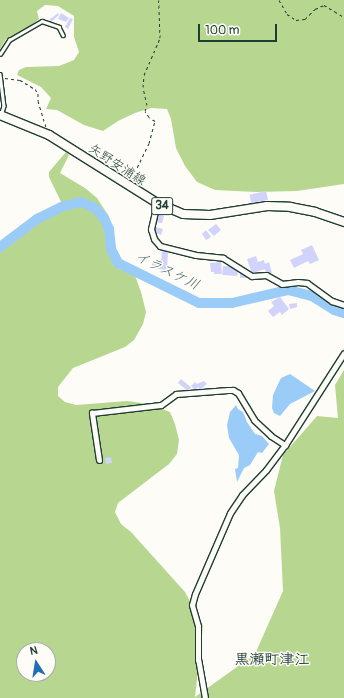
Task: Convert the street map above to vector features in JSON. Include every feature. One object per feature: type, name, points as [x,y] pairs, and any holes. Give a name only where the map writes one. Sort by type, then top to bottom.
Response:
[{"type":"main road","name":"矢野安浦線","points":[[1,115],[49,135],[156,203],[183,214],[196,216],[267,206],[290,207],[316,212],[344,222]]},
{"type":"street","points":[[156,203],[151,229],[154,239],[160,246],[196,255],[223,258],[252,276],[266,275],[282,284],[298,282],[307,283],[332,301],[344,305]]},
{"type":"street","points":[[205,698],[198,660],[198,626],[192,605],[195,594],[230,513],[242,495],[266,470],[285,445],[344,353]]},
{"type":"street","points":[[98,460],[92,412],[161,405],[176,394],[233,390],[238,393],[254,420],[271,436],[285,445]]},
{"type":"lane","points":[[0,54],[9,40],[42,22],[59,27],[63,35]]},
{"type":"lane","points":[[0,76],[4,106],[1,115]]},
{"type":"path","points":[[128,186],[142,158],[155,121],[149,117],[146,111],[147,105],[143,87],[144,75],[160,38],[159,0]]},
{"type":"path","points":[[279,0],[287,14],[296,20],[305,19],[316,9],[324,5],[344,17]]},
{"type":"path","points":[[0,76],[20,80],[35,89],[38,93],[42,114],[49,135]]},
{"type":"green space","points":[[0,0],[344,0],[344,184],[297,191],[256,192],[215,190],[197,182],[185,166],[176,148],[171,119],[167,109],[151,108],[135,113],[118,121],[103,131],[84,125],[57,110],[46,109],[51,98],[41,87],[17,75],[19,70],[26,67],[59,66],[74,60],[79,52],[74,37],[74,16],[58,6],[45,5],[37,11],[39,19],[28,28],[6,39],[0,49]]},
{"type":"green space","points":[[66,152],[69,155],[60,173],[85,188],[97,198],[108,215],[115,254],[113,265],[119,269],[134,273],[141,292],[146,312],[143,324],[134,340],[125,347],[73,368],[58,387],[58,396],[65,402],[76,405],[127,401],[149,404],[170,412],[179,440],[177,454],[169,464],[118,503],[115,512],[121,524],[131,532],[185,592],[203,626],[195,697],[255,654],[283,591],[280,528],[274,491],[283,455],[317,416],[338,418],[335,385],[344,370],[344,698],[0,698],[0,249],[47,216],[64,208],[49,177],[49,172]]},
{"type":"water","points":[[290,374],[315,391],[290,404],[280,416],[274,413],[272,408],[273,395],[281,378]]},
{"type":"water","points":[[236,405],[238,409],[243,412],[247,422],[255,434],[262,436],[269,444],[262,453],[258,452],[250,465],[244,468],[237,482],[235,469],[238,468],[239,455],[229,438],[227,425],[230,412]]},
{"type":"building","points":[[58,13],[59,15],[51,22],[49,20]]},
{"type":"building","points":[[61,13],[69,18],[66,22],[58,19]]},
{"type":"building","points":[[70,18],[73,19],[68,29],[65,27]]},
{"type":"building","points":[[266,191],[268,200],[251,204],[249,195]]},
{"type":"building","points":[[157,213],[164,216],[162,223],[154,222]]},
{"type":"building","points":[[216,224],[221,230],[214,236],[208,230]]},
{"type":"building","points":[[156,227],[163,229],[161,235],[154,232]]},
{"type":"building","points":[[206,230],[211,237],[206,240],[202,234]]},
{"type":"building","points":[[312,245],[319,260],[310,264],[308,261],[294,268],[290,260],[303,254],[301,250]]},
{"type":"building","points":[[162,250],[168,251],[167,270],[152,268],[152,263],[161,263]]},
{"type":"building","points":[[256,256],[258,262],[264,260],[265,264],[269,262],[272,273],[266,274],[265,269],[252,273],[247,259]]},
{"type":"building","points":[[221,262],[222,274],[214,274],[214,272],[211,272],[210,263]]},
{"type":"building","points":[[223,266],[238,267],[237,276],[222,275]]},
{"type":"building","points":[[240,272],[248,272],[248,278],[240,278]]},
{"type":"building","points":[[280,297],[289,309],[282,315],[280,312],[273,317],[268,311],[274,306],[271,302]]},
{"type":"building","points":[[297,303],[297,307],[290,309],[289,304]]},
{"type":"building","points":[[181,379],[191,387],[188,391],[178,383]]},
{"type":"building","points":[[204,381],[207,384],[200,390],[198,387],[195,390],[191,386],[195,382],[197,384]]},
{"type":"building","points":[[111,457],[112,463],[106,464],[105,458]]},
{"type":"waterway","name":"イラスケ川","points":[[0,247],[37,219],[64,206],[81,202],[95,208],[104,218],[109,229],[111,249],[118,263],[199,303],[232,303],[288,290],[312,296],[334,310],[344,313]]},
{"type":"district","name":"黒瀬町津江","points":[[272,660]]}]
